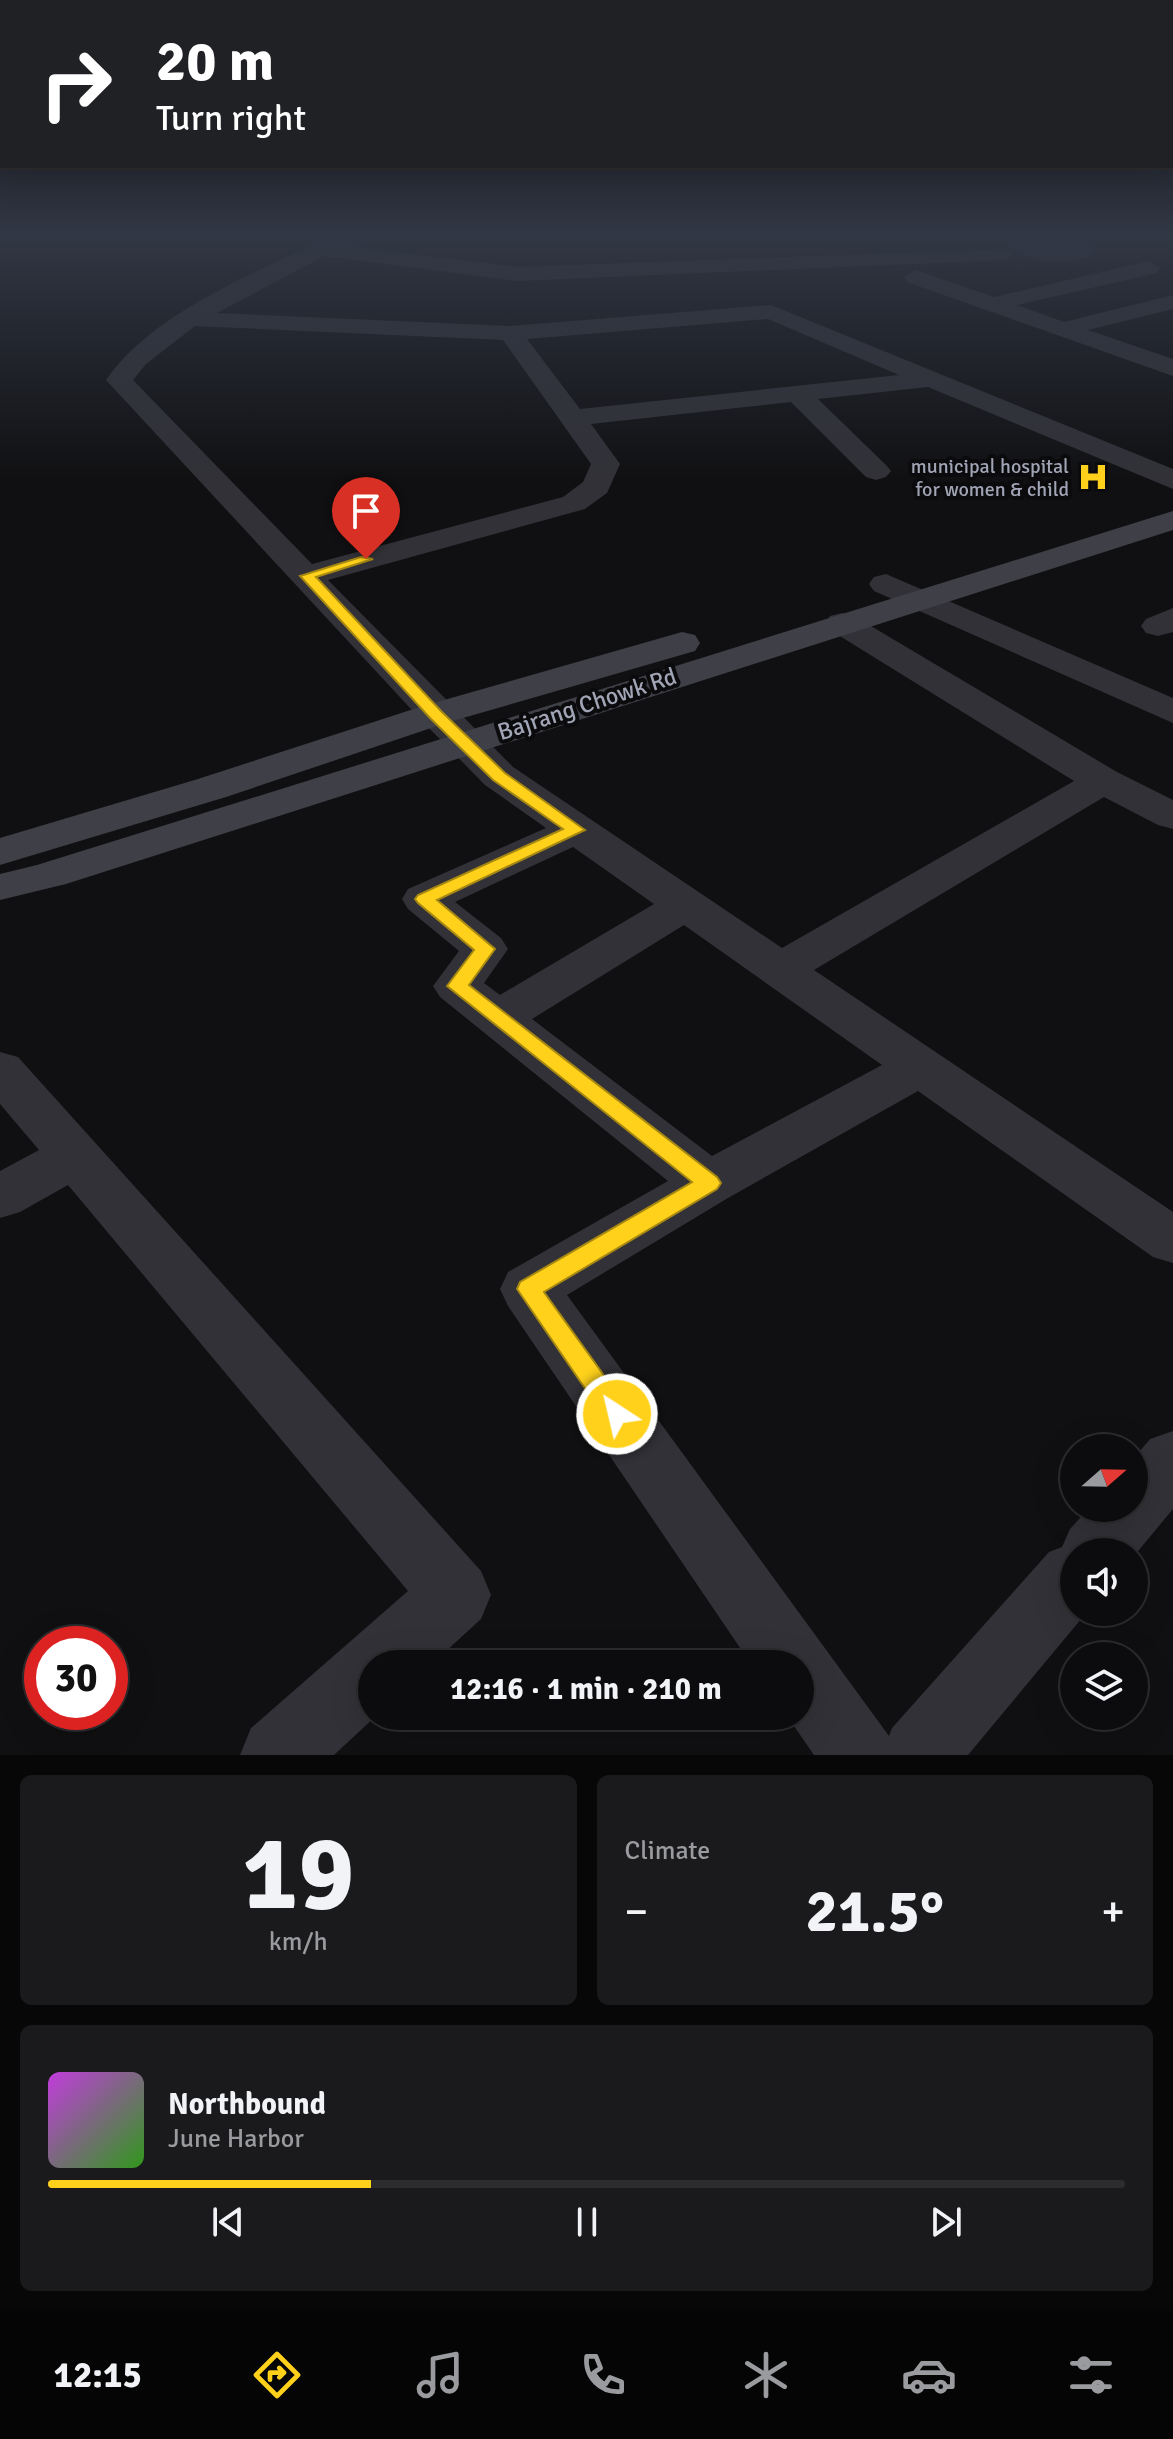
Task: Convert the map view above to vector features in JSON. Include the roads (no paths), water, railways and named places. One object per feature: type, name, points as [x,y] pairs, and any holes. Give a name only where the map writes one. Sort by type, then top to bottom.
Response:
[{"type":"street","points":[[193,317],[132,360],[119,380],[499,776],[1173,1241]]},
{"type":"street","points":[[189,319],[510,333],[710,317]]},
{"type":"street","points":[[783,317],[1173,480]]},
{"type":"street","points":[[1029,317],[1173,368]]},
{"type":"street","points":[[1063,329],[1112,317]]},
{"type":"street","points":[[307,576],[574,503],[596,487],[606,464],[510,333]]},
{"type":"street","points":[[573,418],[931,379]]},
{"type":"street","points":[[798,394],[876,471]]},
{"type":"street","name":"Bajrang Chowk Rd","points":[[0,852],[212,788],[451,728],[842,623],[902,592],[1173,496]]},
{"type":"street","name":"Bajrang Chowk Rd","points":[[0,887],[50,875],[451,728],[902,592],[1173,520]]},
{"type":"street","points":[[902,592],[1173,712]]},
{"type":"street","points":[[842,623],[1103,781],[1173,816]]},
{"type":"street","points":[[779,970],[1103,781]]},
{"type":"street","points":[[576,830],[424,899],[485,949],[457,986],[709,1183]]},
{"type":"street","points":[[498,1018],[685,905]]},
{"type":"street","points":[[784,1650],[529,1289],[709,1183],[920,1067]]},
{"type":"street","points":[[0,1070],[456,1595],[395,1650]]},
{"type":"street","points":[[0,1197],[74,1156]]},
{"type":"street","points":[[1148,1489],[1173,1460]]},
{"type":"street","points":[[1106,1538],[1120,1522]]},
{"type":"street","points":[[919,1755],[1060,1591]]},
{"type":"street","points":[[278,1755],[358,1683]]},
{"type":"street","points":[[814,1692],[859,1755]]},
{"type":"place","name":"municipal hospital for women & child","points":[[1093,477]]}]
